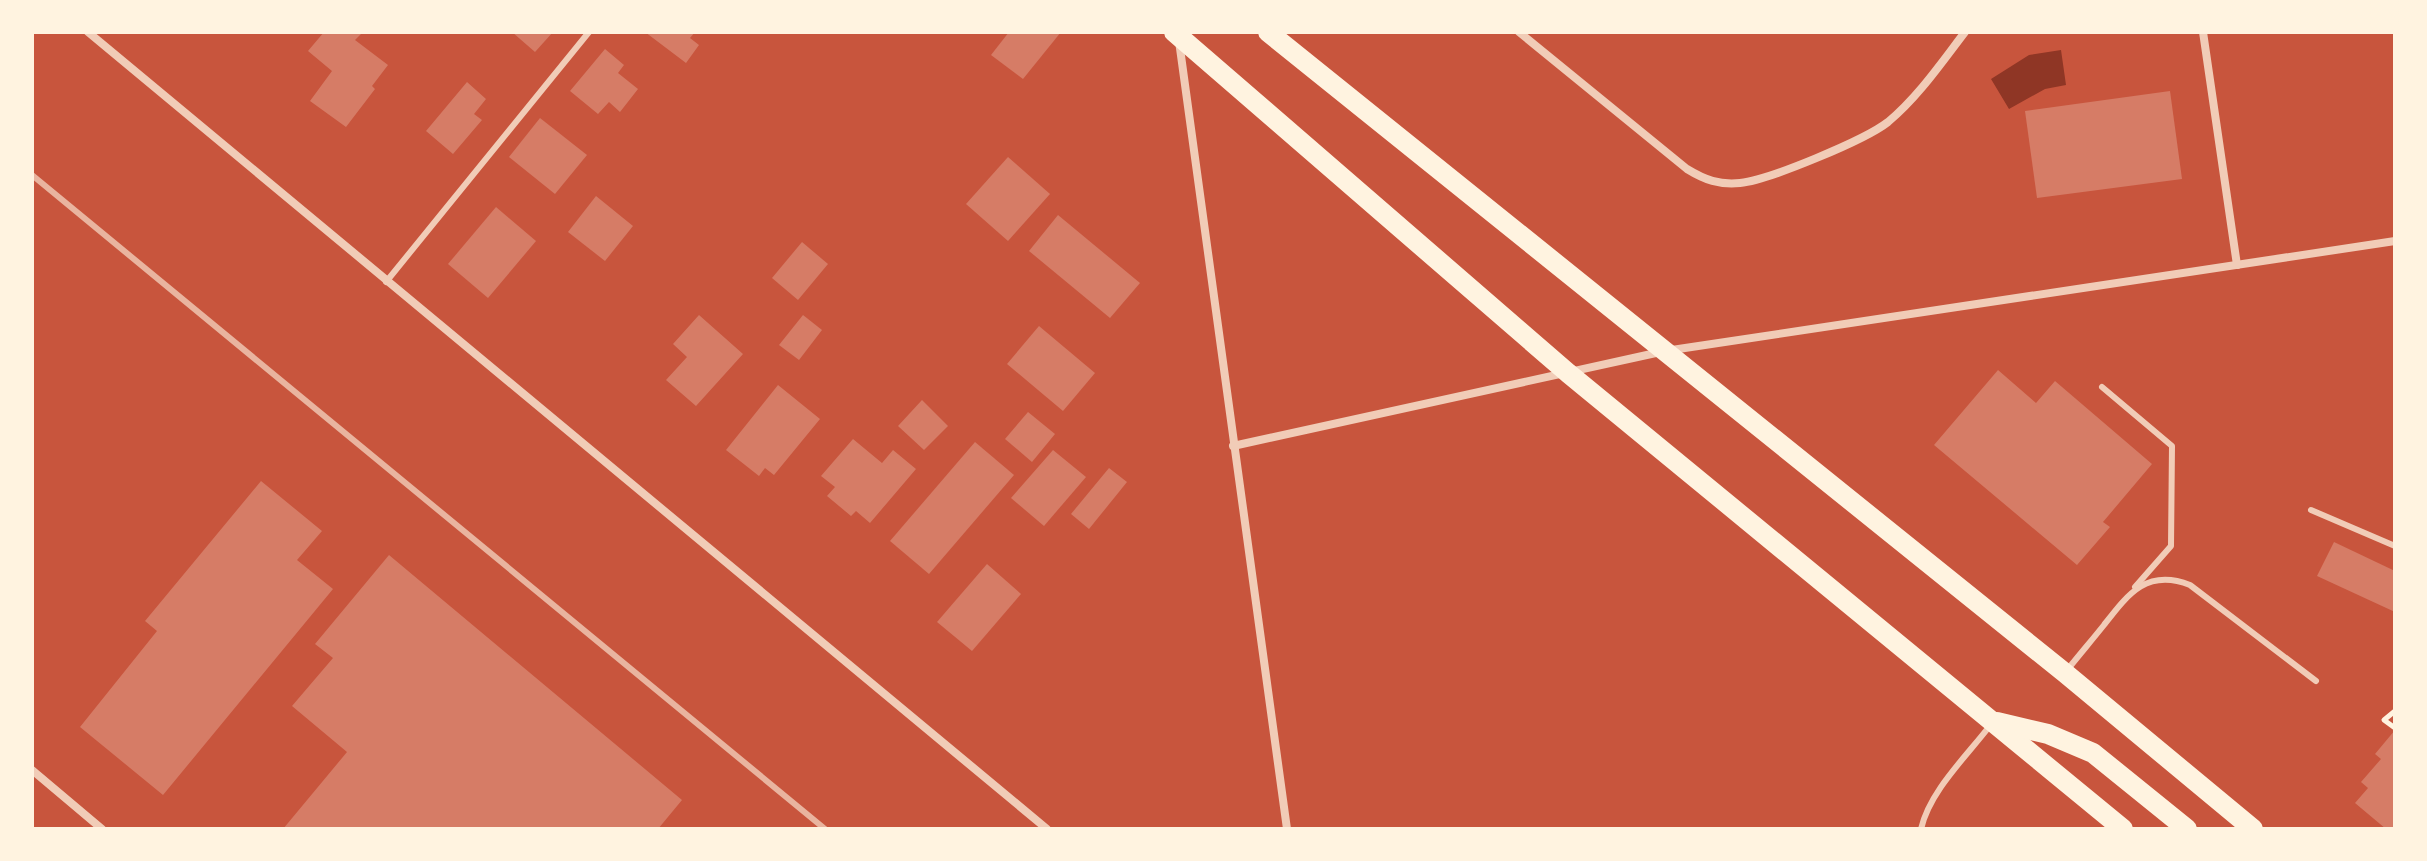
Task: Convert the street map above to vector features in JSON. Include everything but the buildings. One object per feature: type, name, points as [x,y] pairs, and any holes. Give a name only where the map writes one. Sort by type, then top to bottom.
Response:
[{"type":"main road","points":[[1268,32],[2065,673],[2253,829]]},
{"type":"main road","points":[[1176,33],[1568,373],[2123,829]]},
{"type":"main road","points":[[1993,721],[2048,734],[2093,753],[2187,829]]},
{"type":"street","points":[[88,32],[1047,829]]},
{"type":"street","points":[[1519,32],[1687,169],[1707,181],[1740,183],[1763,178],[1869,135],[1905,106],[1965,32]]},
{"type":"street","points":[[2203,32],[2237,265]]},
{"type":"street","points":[[1176,33],[1287,829]]},
{"type":"street","points":[[1233,446],[1665,351],[2395,241]]},
{"type":"street","points":[[32,770],[102,829]]},
{"type":"lane","points":[[386,282],[589,32]]},
{"type":"lane","points":[[2065,673],[2171,546],[2172,446],[2102,387]]},
{"type":"lane","points":[[2311,510],[2395,546]]},
{"type":"lane","points":[[2127,596],[2150,582],[2163,579],[2190,585],[2316,681]]},
{"type":"lane","points":[[1921,829],[1925,812],[1934,796],[1993,721]]},
{"type":"path","points":[[2395,711],[2384,720],[2395,728]]},
{"type":"shaded area","points":[[2061,50],[2066,85],[2045,89],[2009,109],[1991,79],[2029,55]]},
{"type":"railway","points":[[32,175],[825,829]]}]
